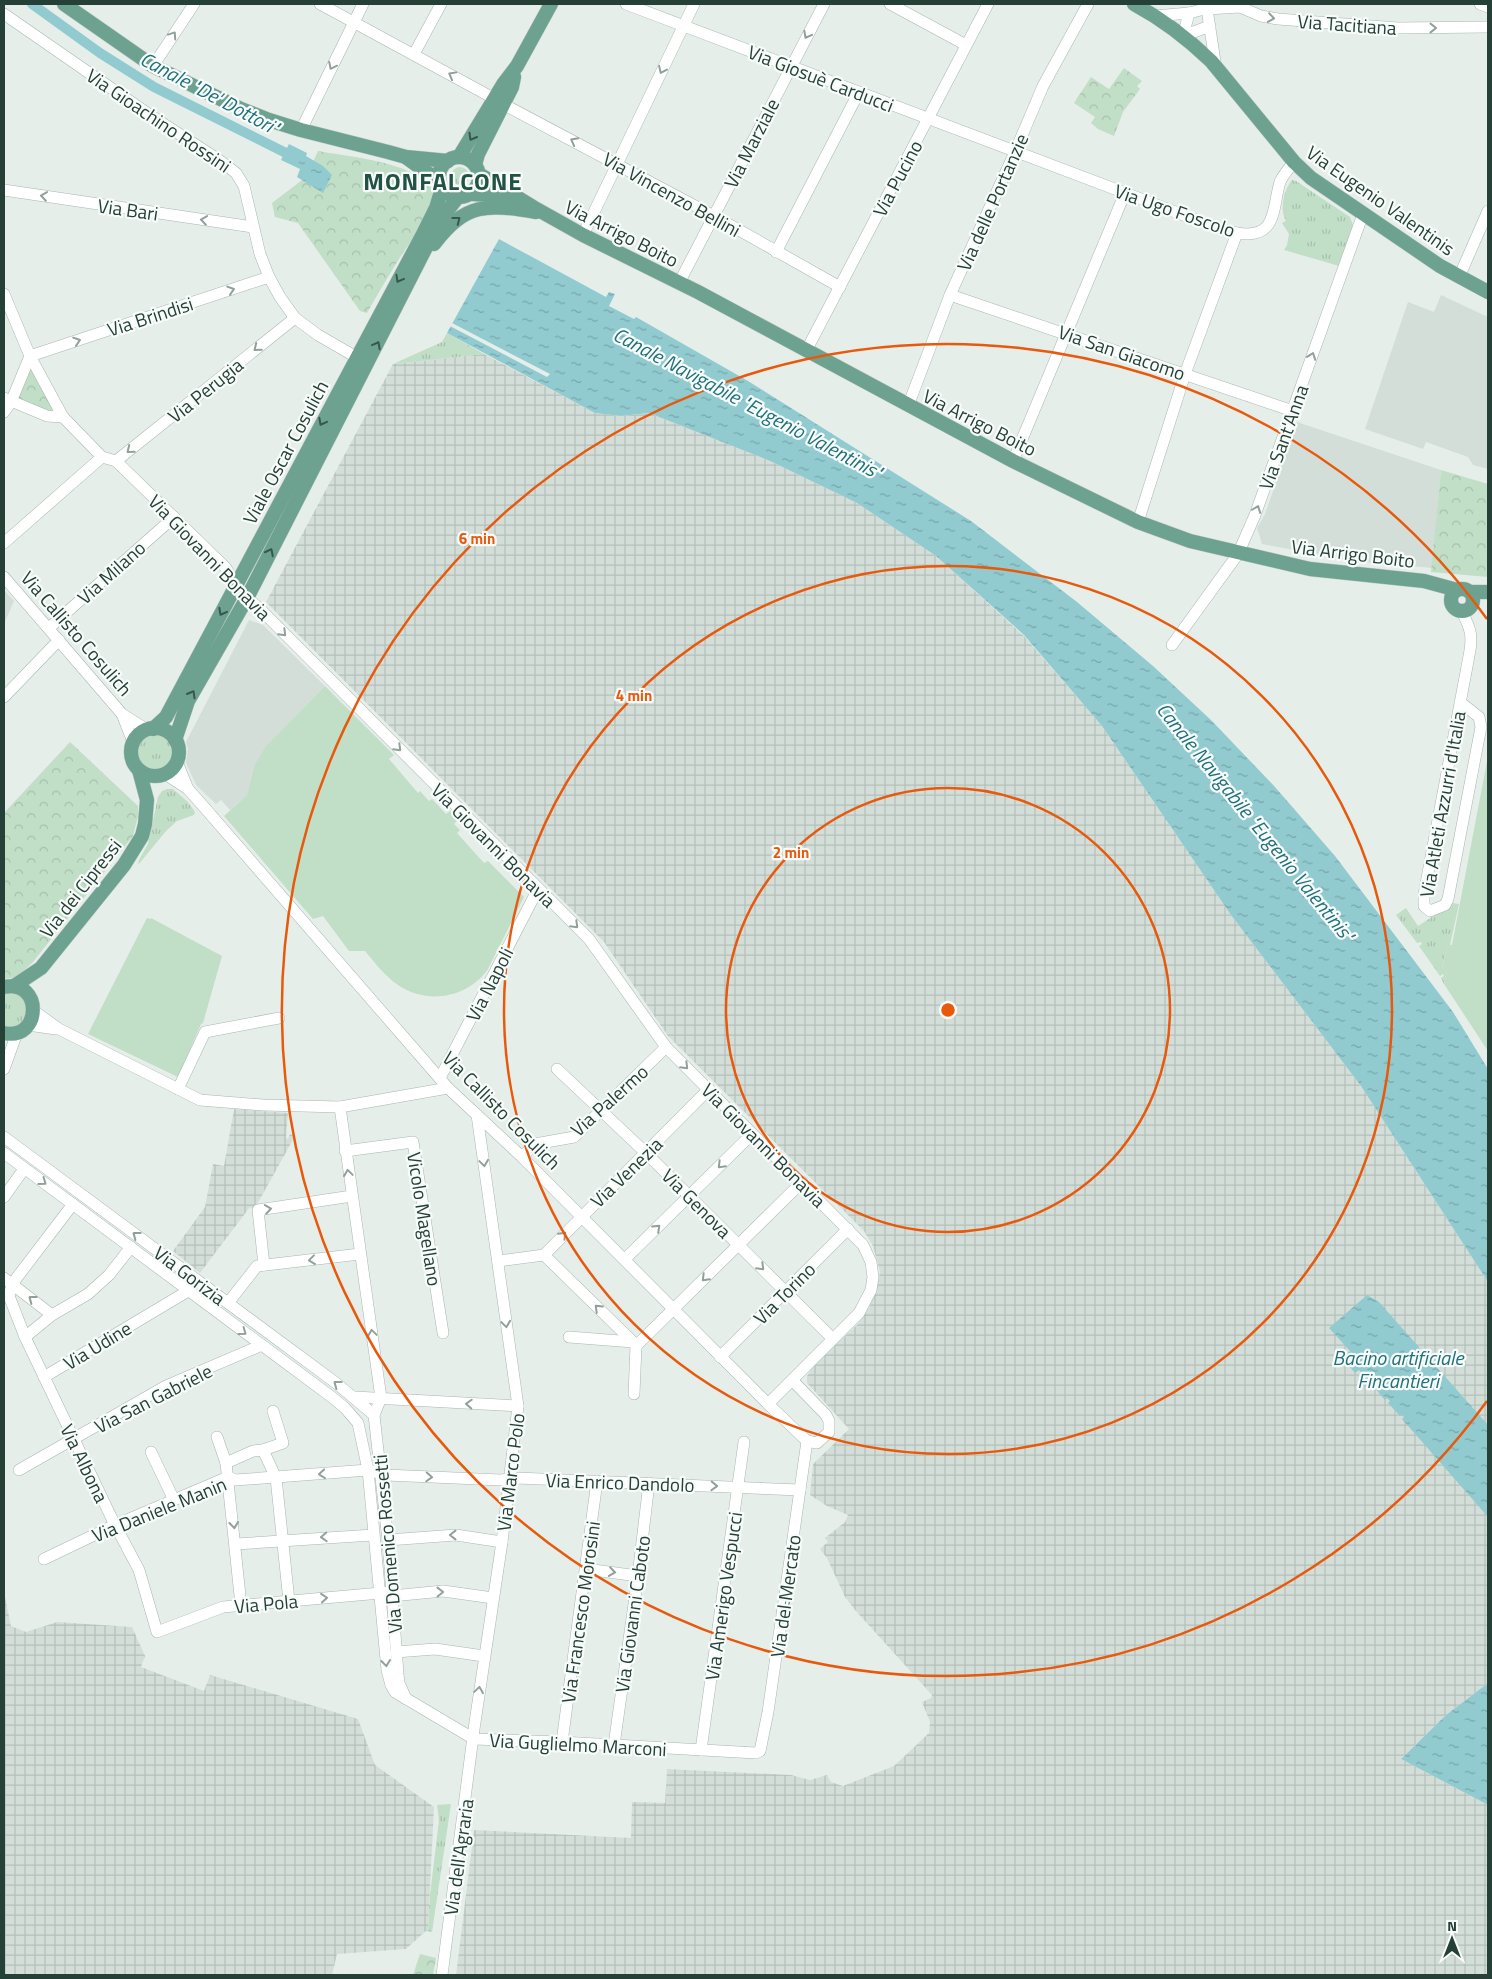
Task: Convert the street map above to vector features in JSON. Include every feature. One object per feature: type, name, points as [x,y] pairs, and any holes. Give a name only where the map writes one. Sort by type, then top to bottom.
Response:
[{"type":"main road","points":[[64,4],[152,66],[241,109],[301,130],[406,157],[470,161],[477,170]]},
{"type":"main road","points":[[406,157],[441,185],[450,196],[464,196],[478,184],[478,154],[505,81],[517,66],[551,4]]},
{"type":"main road","name":"Via Eugenio Valentinis","points":[[1134,4],[1155,16],[1198,49],[1294,162],[1311,178],[1459,277],[1488,292]]},
{"type":"main road","points":[[441,185],[440,171],[454,159],[499,101]]},
{"type":"main road","name":"Via Arrigo Boito","points":[[477,170],[538,211],[583,235],[679,283],[1013,461],[1138,522],[1190,541],[1238,554],[1310,570],[1411,580],[1440,587],[1470,598]]},
{"type":"main road","name":"Viale Oscar Cosulich","points":[[175,740],[188,701],[246,598],[428,226],[436,208],[441,185]]},
{"type":"main road","name":"Via Arrigo Boito","points":[[464,196],[490,195],[538,211]]},
{"type":"main road","name":"Viale Oscar Cosulich","points":[[150,729],[166,716],[362,361],[415,271],[440,220],[464,196]]},
{"type":"main road","points":[[415,271],[453,222],[471,211],[486,207],[538,211]]},
{"type":"main road","points":[[133,742],[136,737],[150,729]]},
{"type":"main road","name":"Via Callisto Cosulich","points":[[150,729],[166,731],[175,740],[178,747],[177,762]]},
{"type":"main road","name":"Via Callisto Cosulich","points":[[133,742],[131,756],[139,770],[151,776],[162,775]]},
{"type":"main road","points":[[162,775],[172,769],[177,762]]},
{"type":"main road","name":"Via dei Cipressi","points":[[9,986],[41,968],[124,865],[135,848],[142,836],[145,824],[147,800],[139,770]]},
{"type":"main road","name":"Via dei Cipressi","points":[[147,800],[162,775]]},
{"type":"main road","name":"Via dei Cipressi","points":[[16,1030],[32,1018],[32,1005],[41,968]]},
{"type":"main road","points":[[9,986],[21,989],[32,1005]]},
{"type":"street","points":[[152,66],[194,4]]},
{"type":"street","name":"Via Vincenzo Bellini","points":[[320,4],[714,216],[840,287]]},
{"type":"street","points":[[301,130],[363,4]]},
{"type":"street","points":[[414,54],[441,4]]},
{"type":"street","name":"Via Giosuè Carducci","points":[[626,4],[1015,152]]},
{"type":"street","points":[[583,235],[694,4]]},
{"type":"street","name":"Via Marziale","points":[[679,283],[824,4]]},
{"type":"street","points":[[890,4],[966,45]]},
{"type":"street","name":"Via Pucino","points":[[806,351],[988,4]]},
{"type":"street","name":"Via delle Portanzie","points":[[908,406],[950,295],[1043,86],[1088,4]]},
{"type":"street","points":[[1155,16],[1189,13],[1205,6],[1218,4]]},
{"type":"street","points":[[1480,4],[1488,7]]},
{"type":"street","points":[[1205,6],[1216,68]]},
{"type":"street","name":"Via Tacitiana","points":[[1205,6],[1234,6],[1261,16],[1278,19],[1398,28],[1488,27]]},
{"type":"street","points":[[1183,36],[1189,13]]},
{"type":"street","name":"Via Gioachino Rossini","points":[[4,14],[147,113],[220,160],[236,173],[244,186],[260,254],[269,277],[295,318],[318,335],[362,361]]},
{"type":"street","points":[[1183,36],[1210,26]]},
{"type":"street","points":[[776,252],[859,92]]},
{"type":"street","name":"Via Ugo Foscolo","points":[[1015,152],[1207,224],[1237,233],[1256,233],[1271,222],[1281,181],[1294,162]]},
{"type":"street","name":"Via Bari","points":[[4,190],[253,227]]},
{"type":"street","points":[[1013,461],[1125,193]]},
{"type":"street","points":[[1459,277],[1488,211]]},
{"type":"street","name":"Via Sant'Anna","points":[[1172,645],[1238,554],[1255,515],[1363,214]]},
{"type":"street","points":[[1138,522],[1185,374],[1237,233]]},
{"type":"street","name":"Via Brindisi","points":[[30,356],[269,277]]},
{"type":"street","name":"Via Giovanni Bonavia","points":[[4,294],[30,356],[63,417],[102,457],[116,461],[174,516],[226,568],[236,587],[246,598],[260,609],[589,940],[666,1047],[864,1245],[871,1262],[873,1277],[871,1290],[859,1313],[768,1404]]},
{"type":"street","name":"Via San Giacomo","points":[[950,295],[1293,411]]},
{"type":"street","name":"Via Perugia","points":[[116,461],[295,318]]},
{"type":"street","points":[[4,412],[7,400],[30,356]]},
{"type":"street","points":[[7,400],[47,416],[63,417]]},
{"type":"street","points":[[4,543],[102,457]]},
{"type":"street","name":"Via Milano","points":[[48,628],[174,516]]},
{"type":"street","name":"Via Callisto Cosulich","points":[[4,577],[122,714],[133,742]]},
{"type":"street","name":"Via Atleti Azzurri d'Italia","points":[[1460,702],[1479,716],[1481,727],[1448,900],[1445,905],[1430,911],[1424,906],[1424,894],[1460,702],[1472,641],[1469,626],[1470,598]]},
{"type":"street","points":[[4,697],[59,640]]},
{"type":"street","name":"Via Callisto Cosulich","points":[[122,714],[150,729]]},
{"type":"street","name":"Via Callisto Cosulich","points":[[177,762],[188,789],[448,1088],[522,1157],[720,1357],[807,1441]]},
{"type":"street","name":"Via Callisto Cosulich","points":[[162,775],[188,789]]},
{"type":"street","name":"Via Napoli","points":[[440,1078],[538,889]]},
{"type":"street","points":[[32,1005],[59,1029],[200,1100],[263,1106],[340,1107],[448,1088]]},
{"type":"street","points":[[178,1089],[205,1032],[279,1018]]},
{"type":"street","points":[[4,1068],[16,1030],[59,1029]]},
{"type":"street","name":"Via Palermo","points":[[522,1157],[535,1144],[574,1137],[666,1047]]},
{"type":"street","points":[[4,1056],[4,1068]]},
{"type":"street","name":"Via Genova","points":[[557,1069],[690,1196],[833,1339]]},
{"type":"street","name":"Via Venezia","points":[[544,1255],[709,1089]]},
{"type":"street","points":[[340,1107],[381,1398]]},
{"type":"street","name":"Via Marco Polo","points":[[474,1739],[484,1656],[502,1542],[518,1406],[477,1115]]},
{"type":"street","points":[[625,1259],[752,1134]]},
{"type":"street","name":"Via Gorizia","points":[[4,1137],[355,1397],[374,1415]]},
{"type":"street","name":"Vicolo Magellano","points":[[345,1151],[413,1142],[442,1333]]},
{"type":"street","name":"Via Gorizia","points":[[4,1153],[333,1398],[358,1423]]},
{"type":"street","points":[[4,1197],[24,1169]]},
{"type":"street","points":[[569,1337],[635,1344],[674,1309],[802,1182]]},
{"type":"street","points":[[264,1266],[258,1210],[352,1196]]},
{"type":"street","points":[[52,1314],[8,1281],[73,1204]]},
{"type":"street","name":"Via Torino","points":[[720,1357],[848,1229]]},
{"type":"street","points":[[25,1337],[52,1314],[88,1294],[109,1275],[130,1247]]},
{"type":"street","points":[[228,1303],[257,1266],[360,1254]]},
{"type":"street","points":[[498,1261],[544,1255],[635,1344],[634,1394]]},
{"type":"street","name":"Via Udine","points":[[8,1281],[9,1296],[25,1337],[44,1377],[188,1291]]},
{"type":"street","name":"Via San Gabriele","points":[[19,1470],[166,1386],[262,1345]]},
{"type":"street","name":"Via Albona","points":[[44,1377],[114,1525],[139,1570],[157,1632]]},
{"type":"street","points":[[792,1380],[829,1420],[829,1432],[817,1443],[807,1441]]},
{"type":"street","points":[[355,1397],[518,1406]]},
{"type":"street","name":"Via Domenico Rossetti","points":[[381,1398],[374,1415],[388,1540],[399,1683],[406,1699]]},
{"type":"street","points":[[226,1463],[253,1451],[263,1450],[283,1443],[273,1411]]},
{"type":"street","name":"Via Domenico Rossetti","points":[[358,1423],[368,1470],[387,1670],[395,1692],[406,1699]]},
{"type":"street","points":[[217,1436],[226,1463],[228,1477],[241,1605]]},
{"type":"street","name":"Via del Mercato","points":[[760,1752],[766,1729],[807,1441]]},
{"type":"street","name":"Via Amerigo Vespucci","points":[[701,1750],[744,1442]]},
{"type":"street","points":[[263,1450],[276,1478],[289,1601]]},
{"type":"street","points":[[151,1452],[174,1500]]},
{"type":"street","name":"Via Enrico Dandolo","points":[[368,1470],[381,1474],[501,1480],[510,1478],[800,1490]]},
{"type":"street","name":"Via Daniele Manin","points":[[44,1559],[114,1525],[228,1477],[236,1480],[276,1478],[368,1470]]},
{"type":"street","name":"Via Francesco Morosini","points":[[562,1742],[598,1482]]},
{"type":"street","name":"Via Giovanni Caboto","points":[[614,1745],[649,1483]]},
{"type":"street","points":[[236,1544],[373,1534]]},
{"type":"street","points":[[388,1540],[456,1534],[502,1542]]},
{"type":"street","points":[[586,1569],[638,1576]]},
{"type":"street","name":"Via Pola","points":[[157,1632],[223,1607],[241,1605],[379,1593],[442,1591],[493,1598]]},
{"type":"street","points":[[396,1652],[435,1649],[484,1656]]},
{"type":"street","name":"Via Guglielmo Marconi","points":[[406,1699],[474,1739],[760,1752]]},
{"type":"street","name":"Via dell'Agraria","points":[[442,1975],[474,1739]]},
{"type":"shaded area","points":[[1441,295],[1488,317],[1488,469],[1473,465],[1468,457],[1426,442],[1423,449],[1365,429],[1408,302],[1434,312]]},
{"type":"shaded area","points":[[484,354],[595,413],[621,416],[649,413],[770,461],[857,503],[936,556],[1024,636],[1102,726],[1231,915],[1361,1086],[1488,1282],[1488,1683],[1446,1715],[1401,1759],[1488,1805],[1488,1975],[456,1975],[474,1830],[631,1838],[632,1802],[665,1803],[667,1769],[791,1775],[810,1780],[827,1775],[831,1782],[843,1786],[894,1766],[929,1733],[930,1722],[922,1702],[931,1698],[932,1695],[845,1597],[827,1558],[820,1549],[828,1542],[825,1538],[845,1522],[848,1515],[827,1506],[810,1495],[813,1464],[849,1429],[807,1383],[807,1376],[814,1365],[858,1324],[869,1308],[877,1287],[880,1272],[873,1246],[864,1231],[668,1036],[604,942],[266,602],[393,364]]},
{"type":"shaded area","points":[[1297,422],[1441,470],[1432,568],[1352,561],[1262,544],[1257,528],[1265,514]]},
{"type":"shaded area","points":[[4,590],[14,601],[4,624]]},
{"type":"shaded area","points":[[249,620],[263,625],[325,686],[265,747],[254,766],[247,795],[230,810],[221,800],[216,804],[196,785],[186,763],[188,749],[186,742]]},
{"type":"shaded area","points":[[234,1109],[288,1113],[286,1138],[288,1139],[290,1134],[295,1136],[254,1210],[250,1207],[200,1273],[173,1251],[205,1207],[213,1164],[224,1166]]},
{"type":"shaded area","points":[[4,1592],[11,1626],[26,1632],[57,1622],[132,1627],[145,1656],[141,1667],[204,1691],[210,1675],[358,1719],[375,1765],[434,1807],[428,1929],[406,1949],[337,1954],[332,1975],[4,1975]]},
{"type":"green space","points":[[1124,68],[1142,81],[1137,86],[1140,89],[1123,112],[1114,136],[1098,129],[1091,123],[1095,117],[1074,103],[1091,77],[1109,89]]},
{"type":"green space","points":[[318,151],[381,162],[398,167],[412,173],[433,190],[428,209],[420,226],[367,313],[360,311],[298,223],[275,217],[272,203],[306,177]]},
{"type":"green space","points":[[456,167],[464,167],[469,172],[467,183],[456,185],[451,180],[451,172]]},
{"type":"green space","points":[[1292,180],[1350,217],[1353,225],[1339,266],[1284,250],[1289,234],[1282,223],[1286,221],[1283,211],[1283,200]]},
{"type":"green space","points":[[447,333],[484,354],[393,364],[442,342]]},
{"type":"green space","points":[[30,361],[59,414],[14,401]]},
{"type":"green space","points":[[1441,470],[1488,484],[1488,577],[1431,572]]},
{"type":"green space","points":[[325,686],[394,755],[389,759],[418,793],[420,791],[429,801],[432,799],[446,814],[450,811],[458,820],[454,824],[460,830],[457,833],[484,863],[488,861],[524,897],[488,969],[470,987],[446,995],[421,995],[409,991],[389,978],[365,951],[349,951],[323,916],[313,919],[224,816],[247,795],[254,766],[265,747]]},
{"type":"green space","points":[[155,734],[162,735],[168,740],[173,746],[173,760],[168,766],[162,771],[155,772],[148,771],[142,766],[137,760],[136,753],[137,746],[142,740],[148,735]]},
{"type":"green space","points":[[70,742],[138,806],[138,816],[133,836],[33,962],[17,977],[4,979],[4,813]]},
{"type":"green space","points":[[1488,756],[1488,1051],[1444,984],[1447,971],[1442,970],[1447,944],[1452,945]]},
{"type":"green space","points":[[173,789],[188,802],[195,812],[194,815],[177,821],[166,831],[138,865],[148,844],[158,797],[162,791]]},
{"type":"green space","points":[[1453,903],[1459,904],[1450,945],[1447,945],[1442,969],[1447,971],[1444,984],[1441,978],[1444,976],[1443,974],[1440,976],[1419,946],[1422,944],[1421,942],[1417,943],[1396,915],[1406,908],[1418,926]]},
{"type":"green space","points":[[147,918],[151,918],[222,956],[203,1023],[178,1077],[88,1034]]},
{"type":"green space","points":[[8,990],[24,998],[26,1015],[21,1023],[11,1027],[4,1027],[4,991]]},
{"type":"green space","points":[[451,1804],[432,1932],[426,1931],[428,1929],[439,1820],[437,1805]]},
{"type":"green space","points":[[420,1954],[436,1958],[433,1975],[413,1975]]},
{"type":"water","points":[[289,144],[307,153],[306,156],[323,166],[332,175],[323,193],[297,177],[300,169],[281,160]]},
{"type":"water","name":"Canale Navigabile \"Eugenio Valentinis\"","points":[[499,239],[606,297],[609,292],[615,294],[609,306],[634,319],[636,317],[748,381],[971,521],[1077,602],[1153,666],[1212,721],[1275,787],[1335,856],[1453,1012],[1488,1069],[1488,1282],[1361,1086],[1231,915],[1102,726],[1024,635],[936,556],[857,503],[770,461],[649,413],[621,416],[595,413],[447,333]]},
{"type":"water","name":"Bacino artificiale Fincantieri","points":[[1367,1295],[1379,1302],[1488,1425],[1488,1517],[1402,1419],[1404,1417],[1400,1416],[1388,1403],[1390,1401],[1387,1398],[1385,1400],[1359,1370],[1355,1373],[1342,1358],[1350,1351],[1329,1328]]},
{"type":"water","points":[[1488,1683],[1488,1805],[1401,1759],[1446,1715]]},
{"type":"pier","points":[[452,323],[550,374],[547,377],[450,326]]},
{"type":"waterway","name":"Canale \"De' Dottori\"","points":[[32,4],[100,53],[154,87],[296,158]]},
{"type":"railway","points":[[783,1622],[790,1591]]},
{"type":"district","name":"MONFALCONE","points":[[443,181]]}]
